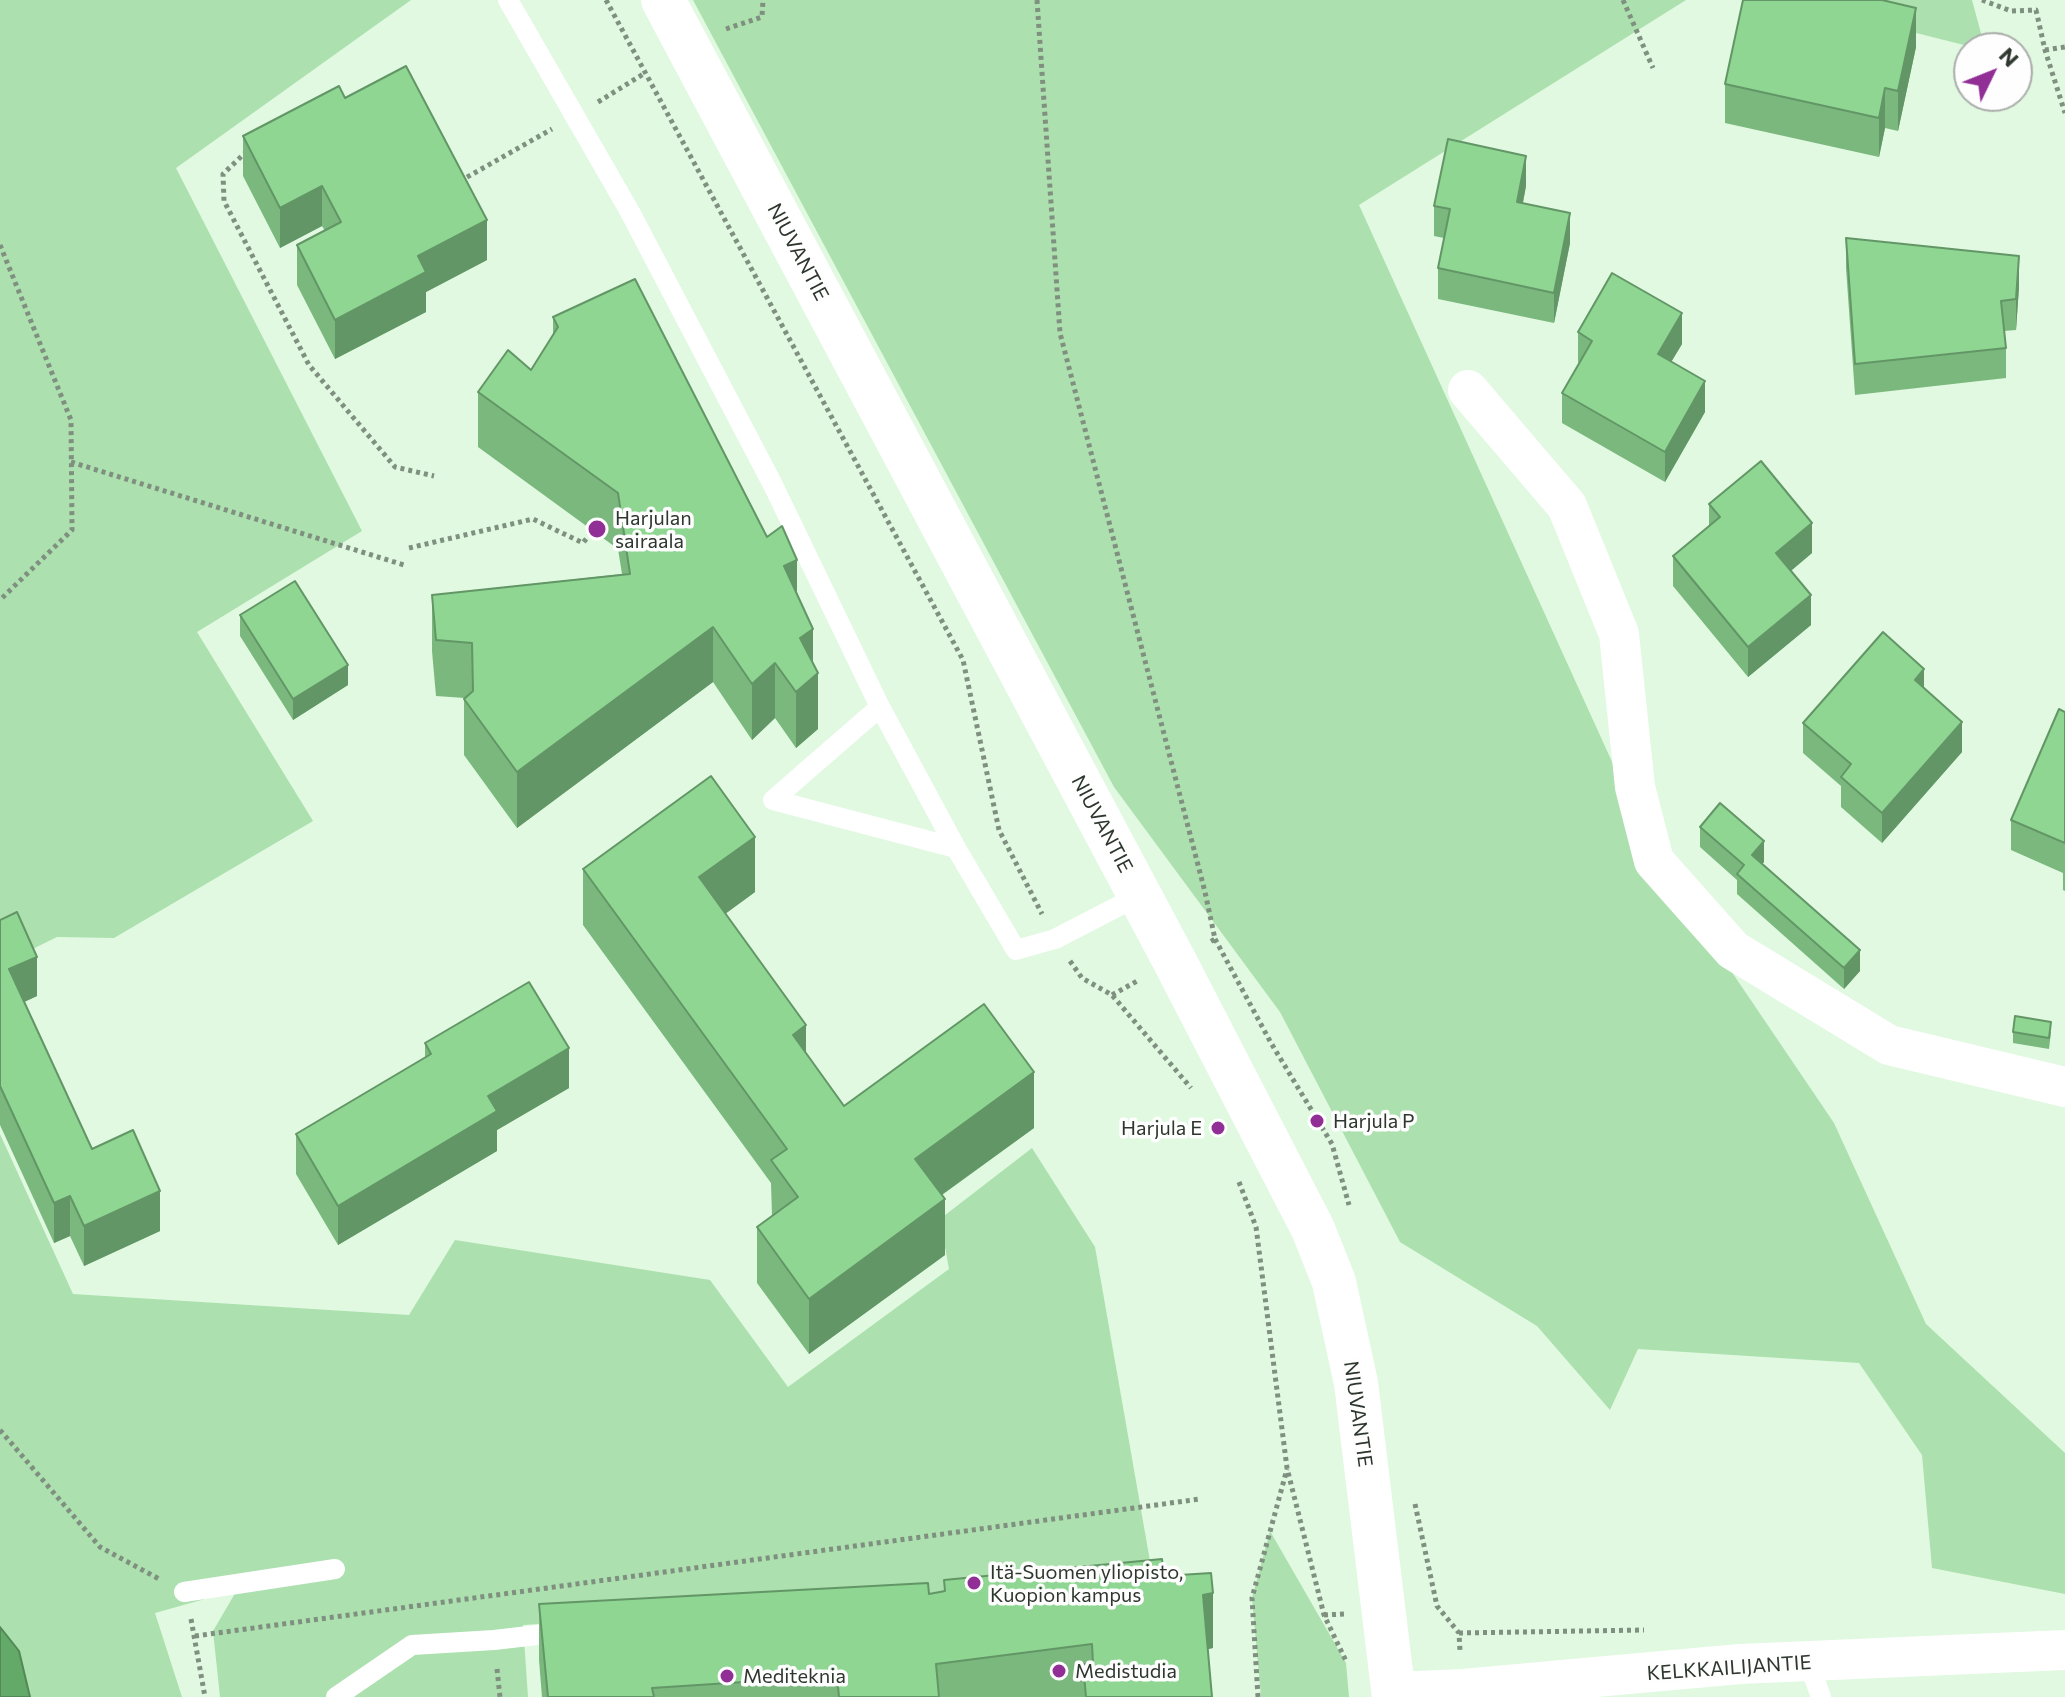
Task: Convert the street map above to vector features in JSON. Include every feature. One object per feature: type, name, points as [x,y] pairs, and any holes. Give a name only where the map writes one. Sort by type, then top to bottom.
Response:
[{"type":"street","name":"NIUVANTIE","points":[[663,0],[1140,895],[1313,1229],[1334,1282],[1356,1383],[1394,1695]]},
{"type":"street","points":[[1468,390],[1567,506],[1619,634],[1635,787],[1654,861],[1733,950],[1889,1045],[2065,1087]]},
{"type":"street","name":"KELKKAILIJANTIE","points":[[1394,1695],[1740,1664],[1814,1679],[2065,1650]]},
{"type":"lane","points":[[508,0],[630,212],[773,485],[880,707],[956,848],[1016,950],[1055,939],[1140,895]]},
{"type":"lane","points":[[880,707],[773,800],[956,848]]},
{"type":"lane","points":[[184,1592],[335,1569]]},
{"type":"lane","points":[[336,1697],[412,1645],[494,1640],[587,1629]]},
{"type":"path","points":[[606,0],[963,660],[999,830],[1055,939],[1082,978],[1112,995],[1192,1089]]},
{"type":"path","points":[[687,43],[762,17],[763,0]]},
{"type":"path","points":[[1037,0],[1060,333],[1215,939],[1112,995]]},
{"type":"path","points":[[1623,0],[1653,68]]},
{"type":"path","points":[[1982,0],[2011,11],[2036,10],[2065,113]]},
{"type":"path","points":[[2045,50],[2065,47]]},
{"type":"path","points":[[455,167],[462,180],[645,73]]},
{"type":"path","points":[[260,146],[246,151],[223,174],[224,201],[302,352],[309,365],[395,467],[434,476]]},
{"type":"path","points":[[0,245],[71,420],[72,530],[0,600]]},
{"type":"path","points":[[71,462],[404,565]]},
{"type":"path","points":[[409,548],[533,519],[583,543],[593,530]]},
{"type":"path","points":[[1234,1170],[1256,1227],[1287,1468],[1324,1615],[1346,1663],[1347,1674]]},
{"type":"path","points":[[0,1430],[100,1547],[184,1592],[205,1697]]},
{"type":"path","points":[[1258,1697],[1252,1598],[1287,1468]]},
{"type":"path","points":[[195,1636],[1200,1499]]},
{"type":"shaded area","points":[[0,0],[411,0],[176,168],[362,531],[197,632],[313,821],[114,938],[57,937],[0,965]]},
{"type":"shaded area","points":[[693,0],[1686,0],[1359,205],[1658,863],[1834,1123],[1926,1324],[2065,1453],[2065,1594],[1932,1568],[1922,1455],[1859,1363],[1638,1349],[1610,1410],[1537,1326],[1400,1242],[1280,1012],[1114,787]]},
{"type":"shaded area","points":[[1785,0],[1972,0],[1981,32],[1953,32],[1953,42]]},
{"type":"shaded area","points":[[0,1134],[73,1294],[409,1315],[455,1240],[710,1280],[788,1387],[949,1269],[940,1219],[1032,1148],[1095,1247],[1154,1584],[523,1625],[528,1697],[220,1697],[213,1631],[237,1590],[155,1613],[182,1697],[30,1697],[19,1651],[0,1627]]},
{"type":"shaded area","points":[[1270,1531],[1346,1663],[1349,1697],[1261,1697],[1252,1598]]},
{"type":"shaded area","points":[[0,1627],[19,1651],[30,1697],[0,1697]]},
{"type":"building","points":[[1743,0],[1882,0],[1916,8],[1898,91],[1885,88],[1879,118],[1725,84]]},
{"type":"building","points":[[406,66],[487,220],[418,256],[426,272],[335,320],[297,245],[341,222],[322,186],[280,208],[243,136],[339,86],[345,98]]},
{"type":"building","points":[[1448,139],[1526,156],[1517,202],[1570,213],[1554,293],[1438,268],[1450,209],[1434,206]]},
{"type":"building","points":[[1846,238],[2019,256],[2016,299],[2001,301],[2006,348],[1855,364]]},
{"type":"building","points":[[1612,273],[1682,313],[1658,354],[1705,381],[1665,452],[1562,393],[1592,341],[1578,332]]},
{"type":"building","points":[[635,279],[767,537],[782,526],[797,560],[784,566],[813,629],[800,638],[818,673],[796,692],[775,663],[752,684],[713,627],[517,772],[464,699],[473,691],[472,643],[436,640],[432,595],[630,574],[618,493],[478,392],[508,350],[531,370],[558,327],[553,317]]},
{"type":"building","points":[[1761,461],[1812,523],[1776,553],[1811,595],[1748,647],[1673,556],[1720,517],[1709,504]]},
{"type":"building","points":[[295,581],[348,665],[293,699],[240,615]]},
{"type":"building","points":[[1883,632],[1924,669],[1915,680],[1962,722],[1882,813],[1841,777],[1851,764],[1803,723]]},
{"type":"building","points":[[2059,709],[2065,712],[2065,843],[2011,820]]},
{"type":"building","points":[[711,776],[755,837],[699,877],[806,1025],[793,1035],[844,1106],[984,1004],[1034,1072],[915,1159],[945,1199],[809,1299],[757,1227],[798,1197],[771,1160],[787,1149],[583,869]]},
{"type":"building","points":[[1720,803],[1764,841],[1752,855],[1860,950],[1844,968],[1737,874],[1744,865],[1700,827]]},
{"type":"building","points":[[17,912],[37,957],[9,969],[92,1149],[133,1130],[160,1191],[84,1226],[70,1196],[54,1203],[0,1086],[0,920]]},
{"type":"building","points":[[529,982],[569,1048],[488,1096],[497,1111],[338,1206],[296,1134],[431,1054],[425,1043]]},
{"type":"building","points":[[2015,1016],[2051,1022],[2049,1038],[2013,1032]]},
{"type":"building","points":[[1162,1559],[1164,1576],[1211,1573],[1213,1593],[1203,1595],[1212,1697],[1086,1697],[1083,1664],[1093,1664],[1092,1644],[936,1664],[939,1697],[839,1697],[837,1676],[652,1688],[654,1697],[548,1697],[539,1604],[928,1583],[929,1594],[945,1591],[944,1580]]},
{"type":"place","name":"Harjulan sairaala","points":[[597,529]]},
{"type":"place","name":"Harjula P","points":[[1317,1121]]},
{"type":"place","name":"Harjula E","points":[[1218,1128]]},
{"type":"place","name":"Itä-Suomen yliopisto, Kuopion kampus","points":[[974,1583]]},
{"type":"place","name":"Medistudia","points":[[1059,1671]]},
{"type":"place","name":"Mediteknia","points":[[727,1676]]}]
